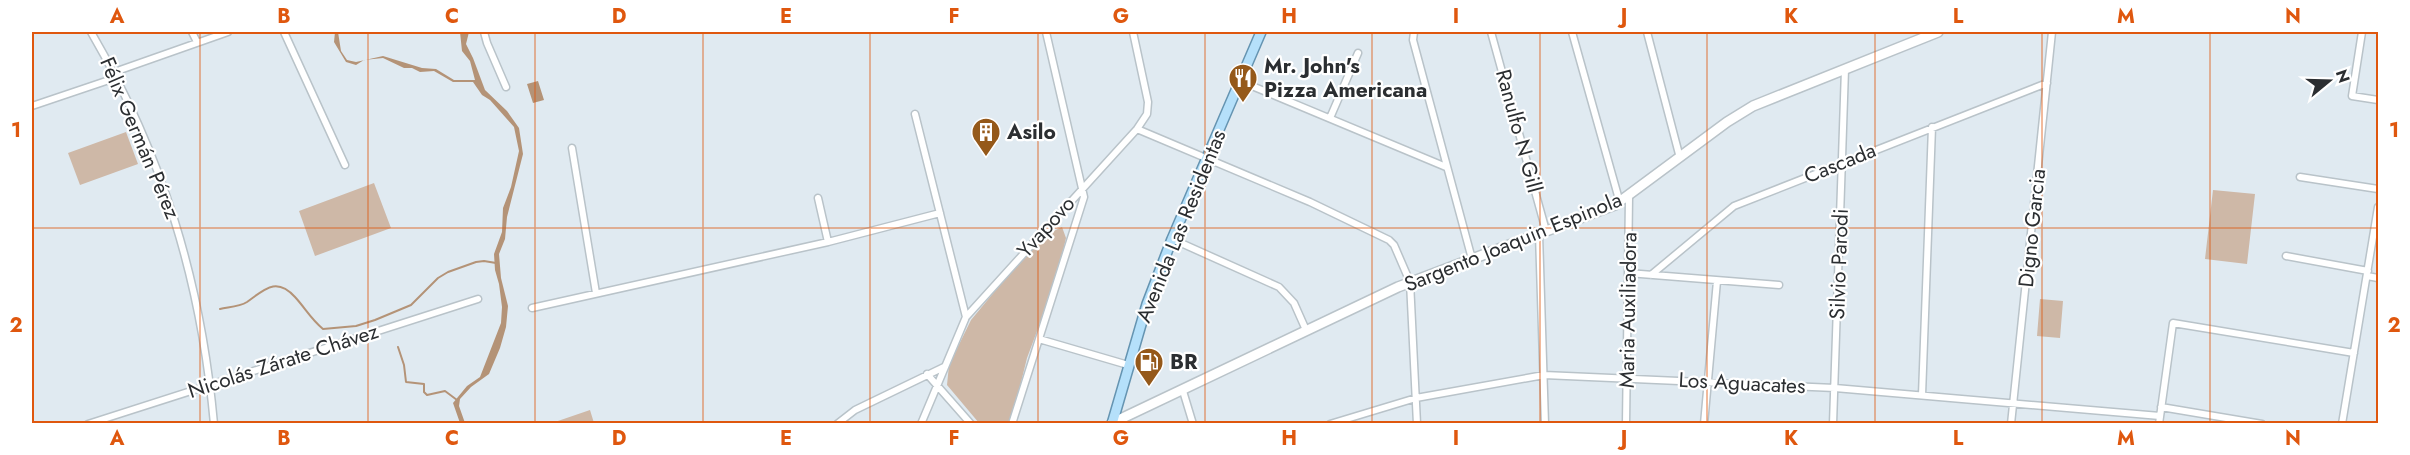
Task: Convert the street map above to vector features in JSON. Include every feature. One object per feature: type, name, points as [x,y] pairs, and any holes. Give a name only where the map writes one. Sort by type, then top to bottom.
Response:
[{"type":"main road","name":"Avenida Las Residentas","points":[[1112,423],[1147,304],[1172,239],[1261,32]]},
{"type":"street","name":"Félix Germán Pérez","points":[[91,32],[118,77],[162,180],[177,223],[194,292],[210,383],[214,423]]},
{"type":"street","points":[[192,32],[197,42]]},
{"type":"street","points":[[32,106],[118,77],[120,70],[228,32]]},
{"type":"street","points":[[284,32],[345,165]]},
{"type":"street","points":[[484,32],[486,43],[506,87]]},
{"type":"street","points":[[1012,423],[1084,197],[1046,32]]},
{"type":"street","name":"Yvapovo","points":[[921,423],[966,317],[1137,129],[1147,114],[1148,102],[1133,32]]},
{"type":"street","points":[[1414,32],[1413,40],[1472,259]]},
{"type":"street","name":"Ranulfo N Gill","points":[[1491,32],[1543,232],[1545,423]]},
{"type":"street","points":[[1572,32],[1620,202]]},
{"type":"street","points":[[1647,32],[1680,158]]},
{"type":"street","name":"Sargento Joaquin Espinola","points":[[1112,423],[1410,282],[1620,202],[1726,122],[1753,106],[1938,32]]},
{"type":"street","name":"Digno Garcia","points":[[2011,423],[2052,32]]},
{"type":"street","points":[[2362,32],[2352,96],[2379,100]]},
{"type":"street","points":[[1330,118],[1358,53]]},
{"type":"street","name":"Silvio Parodi","points":[[1833,423],[1845,68]]},
{"type":"street","points":[[1240,81],[1446,167]]},
{"type":"street","name":"Cascada","points":[[1651,275],[1722,213],[1734,206],[2047,83]]},
{"type":"street","points":[[915,114],[966,317]]},
{"type":"street","points":[[1922,395],[1932,127]]},
{"type":"street","points":[[1137,129],[1310,202],[1384,236],[1394,245],[1410,282],[1418,423]]},
{"type":"street","points":[[572,148],[596,292]]},
{"type":"street","points":[[2300,177],[2379,189]]},
{"type":"street","name":"Maria Auxiliadora","points":[[1626,423],[1629,196]]},
{"type":"street","points":[[818,198],[828,242]]},
{"type":"street","points":[[2342,423],[2379,207]]},
{"type":"street","points":[[532,308],[828,242],[940,213]]},
{"type":"street","points":[[1172,239],[1279,287],[1294,303],[1306,330]]},
{"type":"street","points":[[2286,256],[2379,278]]},
{"type":"street","points":[[1628,273],[1779,285]]},
{"type":"street","points":[[1704,423],[1717,280]]},
{"type":"street","name":"Nicolás Zárate Chávez","points":[[88,423],[478,299]]},
{"type":"street","points":[[2159,423],[2173,323],[2354,353]]},
{"type":"street","points":[[1039,339],[1128,365]]},
{"type":"street","points":[[837,423],[855,410],[944,366]]},
{"type":"street","points":[[927,374],[971,423]]},
{"type":"street","name":"Los Aguacates","points":[[1330,423],[1416,398],[1544,375],[1835,388],[2160,416]]},
{"type":"street","points":[[1183,391],[1193,423]]},
{"type":"street","points":[[2161,407],[2262,423]]},
{"type":"shaded area","points":[[335,32],[338,32],[341,51],[347,60],[356,62],[363,60],[356,65],[346,62],[334,42]]},
{"type":"shaded area","points":[[460,32],[469,32],[466,44],[485,90],[507,111],[519,128],[523,154],[507,217],[505,239],[499,254],[501,278],[508,306],[506,327],[489,374],[471,387],[460,399],[459,406],[465,423],[460,423],[453,403],[467,386],[480,377],[501,323],[502,307],[494,254],[502,232],[503,208],[511,187],[519,151],[514,127],[490,100],[482,95],[473,82],[453,82],[434,71],[420,72],[412,68],[404,68],[383,58],[366,60],[383,56],[422,68],[436,69],[454,80],[475,80],[470,61],[462,51]]},
{"type":"shaded area","points":[[538,81],[544,100],[533,103],[527,84]]},
{"type":"shaded area","points":[[126,132],[138,164],[80,185],[68,153]]},
{"type":"shaded area","points":[[374,183],[391,228],[315,256],[299,211]]},
{"type":"shaded area","points":[[2213,190],[2255,194],[2247,264],[2205,259]]},
{"type":"shaded area","points":[[1062,227],[1066,238],[1057,278],[1027,358],[1011,423],[979,423],[947,385],[949,365],[971,320],[1039,238]]},
{"type":"shaded area","points":[[2040,299],[2063,301],[2060,338],[2037,336]]},
{"type":"shaded area","points":[[590,410],[594,423],[552,423]]},
{"type":"waterway","points":[[220,309],[244,304],[270,287],[276,286],[282,287],[295,297],[323,329],[356,326],[411,305],[438,278],[448,272],[476,262],[496,263]]},
{"type":"waterway","points":[[398,347],[404,365],[406,382],[424,384],[424,392],[427,395],[445,391],[457,400]]},
{"type":"place","name":"Mr. John's Pizza Americana","points":[[1243,104]]},
{"type":"place","name":"Asilo","points":[[986,158]]},
{"type":"place","name":"BR","points":[[1149,388]]}]
